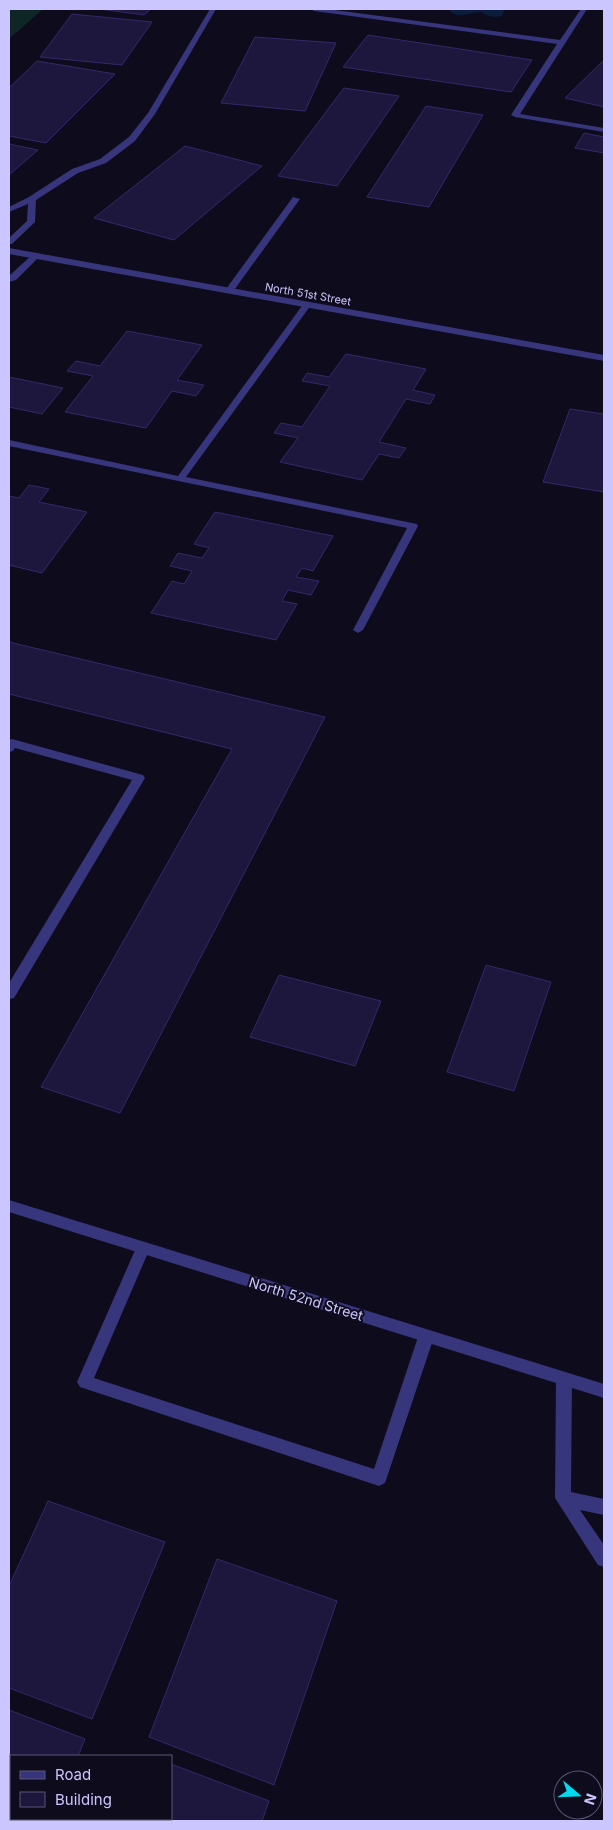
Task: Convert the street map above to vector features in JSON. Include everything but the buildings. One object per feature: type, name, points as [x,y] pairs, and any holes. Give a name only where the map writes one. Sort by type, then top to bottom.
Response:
[{"type":"street","points":[[9,210],[32,200],[75,171],[103,161],[132,139],[151,114],[212,9]]},
{"type":"street","points":[[314,9],[563,42]]},
{"type":"street","points":[[584,9],[515,115],[604,130]]},
{"type":"street","points":[[229,291],[296,199]]},
{"type":"street","points":[[9,242],[31,222],[32,200]]},
{"type":"street","name":"North 51st Street","points":[[9,251],[604,358]]},
{"type":"street","points":[[9,279],[13,278],[36,256]]},
{"type":"street","points":[[180,479],[307,305]]},
{"type":"street","points":[[9,443],[414,526],[358,630]]},
{"type":"street","points":[[9,748],[12,743],[139,778],[9,994]]},
{"type":"street","name":"North 52nd Street","points":[[9,1206],[604,1391]]},
{"type":"street","points":[[143,1248],[85,1382],[379,1478],[426,1337]]},
{"type":"street","points":[[564,1379],[563,1498],[604,1559]]},
{"type":"street","points":[[563,1498],[604,1507]]},
{"type":"green space","points":[[9,9],[43,9],[9,39]]},
{"type":"water","points":[[451,9],[505,9],[502,16],[496,17],[488,16],[481,12],[457,15],[449,11]]}]
